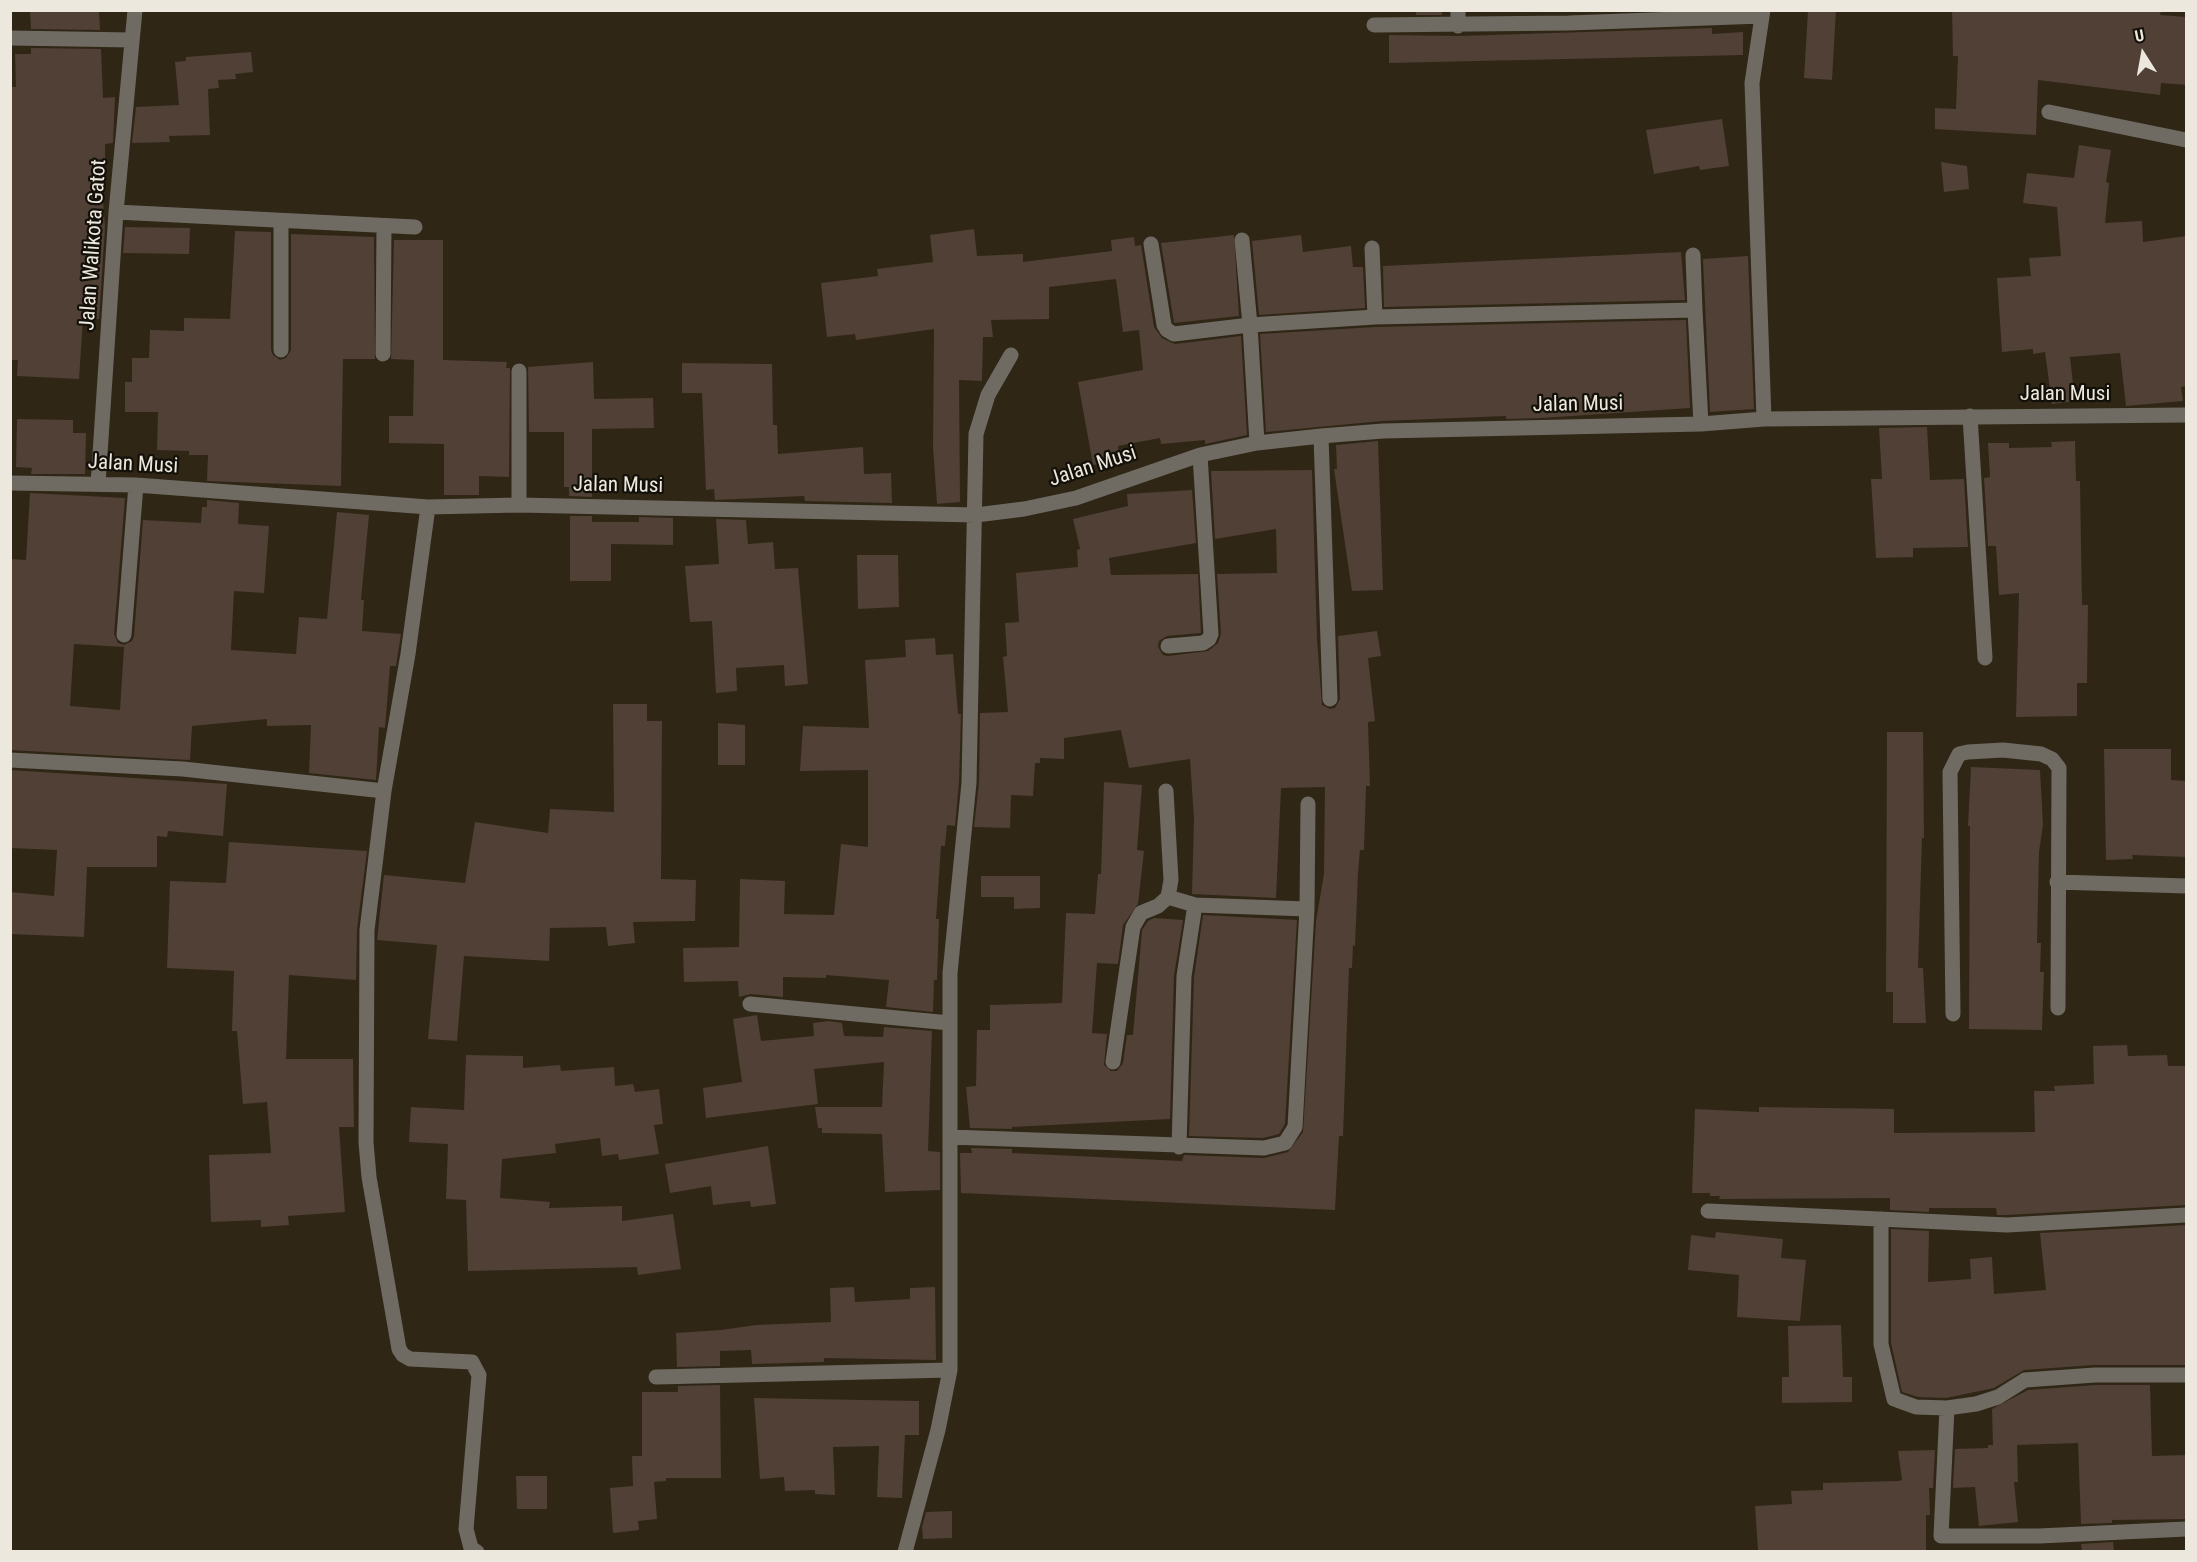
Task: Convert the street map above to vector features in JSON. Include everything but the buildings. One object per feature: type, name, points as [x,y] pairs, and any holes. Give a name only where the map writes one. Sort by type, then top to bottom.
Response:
[{"type":"street","name":"Jalan Walikota Gatot","points":[[98,484],[116,212],[135,10]]},
{"type":"street","points":[[1374,26],[1458,18],[1763,13],[1752,83],[1764,419]]},
{"type":"street","points":[[10,38],[132,40]]},
{"type":"street","points":[[2049,112],[2187,140]]},
{"type":"street","points":[[116,212],[416,227]]},
{"type":"street","points":[[281,222],[281,350]]},
{"type":"street","points":[[383,354],[384,226]]},
{"type":"street","points":[[1242,240],[1257,443]]},
{"type":"street","points":[[1151,244],[1167,330],[1174,333],[1250,325],[1375,317],[1695,310]]},
{"type":"street","points":[[1372,248],[1375,317]]},
{"type":"street","points":[[1693,255],[1701,423]]},
{"type":"street","points":[[905,1551],[938,1430],[950,1370],[950,973],[969,783],[976,434],[988,395],[1011,355]]},
{"type":"street","points":[[519,371],[519,505]]},
{"type":"street","name":"Jalan Musi","points":[[10,483],[136,484],[428,507],[519,505],[976,515],[1024,509],[1076,498],[1200,455],[1257,443],[1321,436],[1383,431],[1701,423],[1764,419],[2187,415]]},
{"type":"street","points":[[1970,416],[1985,658]]},
{"type":"street","points":[[1321,436],[1330,699]]},
{"type":"street","points":[[1168,646],[1203,643],[1209,639],[1210,634],[1200,455]]},
{"type":"street","points":[[124,635],[136,484]]},
{"type":"street","points":[[428,507],[408,654],[384,791],[367,930],[366,1097],[369,1177],[399,1348],[403,1355],[410,1359],[472,1362],[479,1375],[466,1529],[471,1548],[477,1551]]},
{"type":"street","points":[[1953,1014],[1950,772],[1959,754],[2002,750],[2041,754],[2052,759],[2059,768],[2058,1008]]},
{"type":"street","points":[[10,760],[183,769],[384,791]]},
{"type":"street","points":[[1113,1062],[1133,927],[1141,913],[1158,906],[1168,897],[1171,880],[1167,791]]},
{"type":"street","points":[[950,1137],[1179,1147],[1264,1148],[1285,1143],[1294,1127],[1307,909],[1308,804]]},
{"type":"street","points":[[2057,882],[2187,886]]},
{"type":"street","points":[[1168,897],[1195,904],[1307,909]]},
{"type":"street","points":[[1179,1147],[1184,976],[1195,904]]},
{"type":"street","points":[[750,1004],[950,1023]]},
{"type":"street","points":[[1708,1211],[2007,1225],[2187,1215]]},
{"type":"street","points":[[1881,1219],[1881,1344],[1894,1399],[1916,1407],[1947,1408],[1976,1404],[1998,1397],[2025,1380],[2095,1376],[2187,1375]]},
{"type":"street","points":[[656,1377],[950,1370]]},
{"type":"street","points":[[1947,1408],[1941,1544],[2039,1536],[2187,1529]]}]
